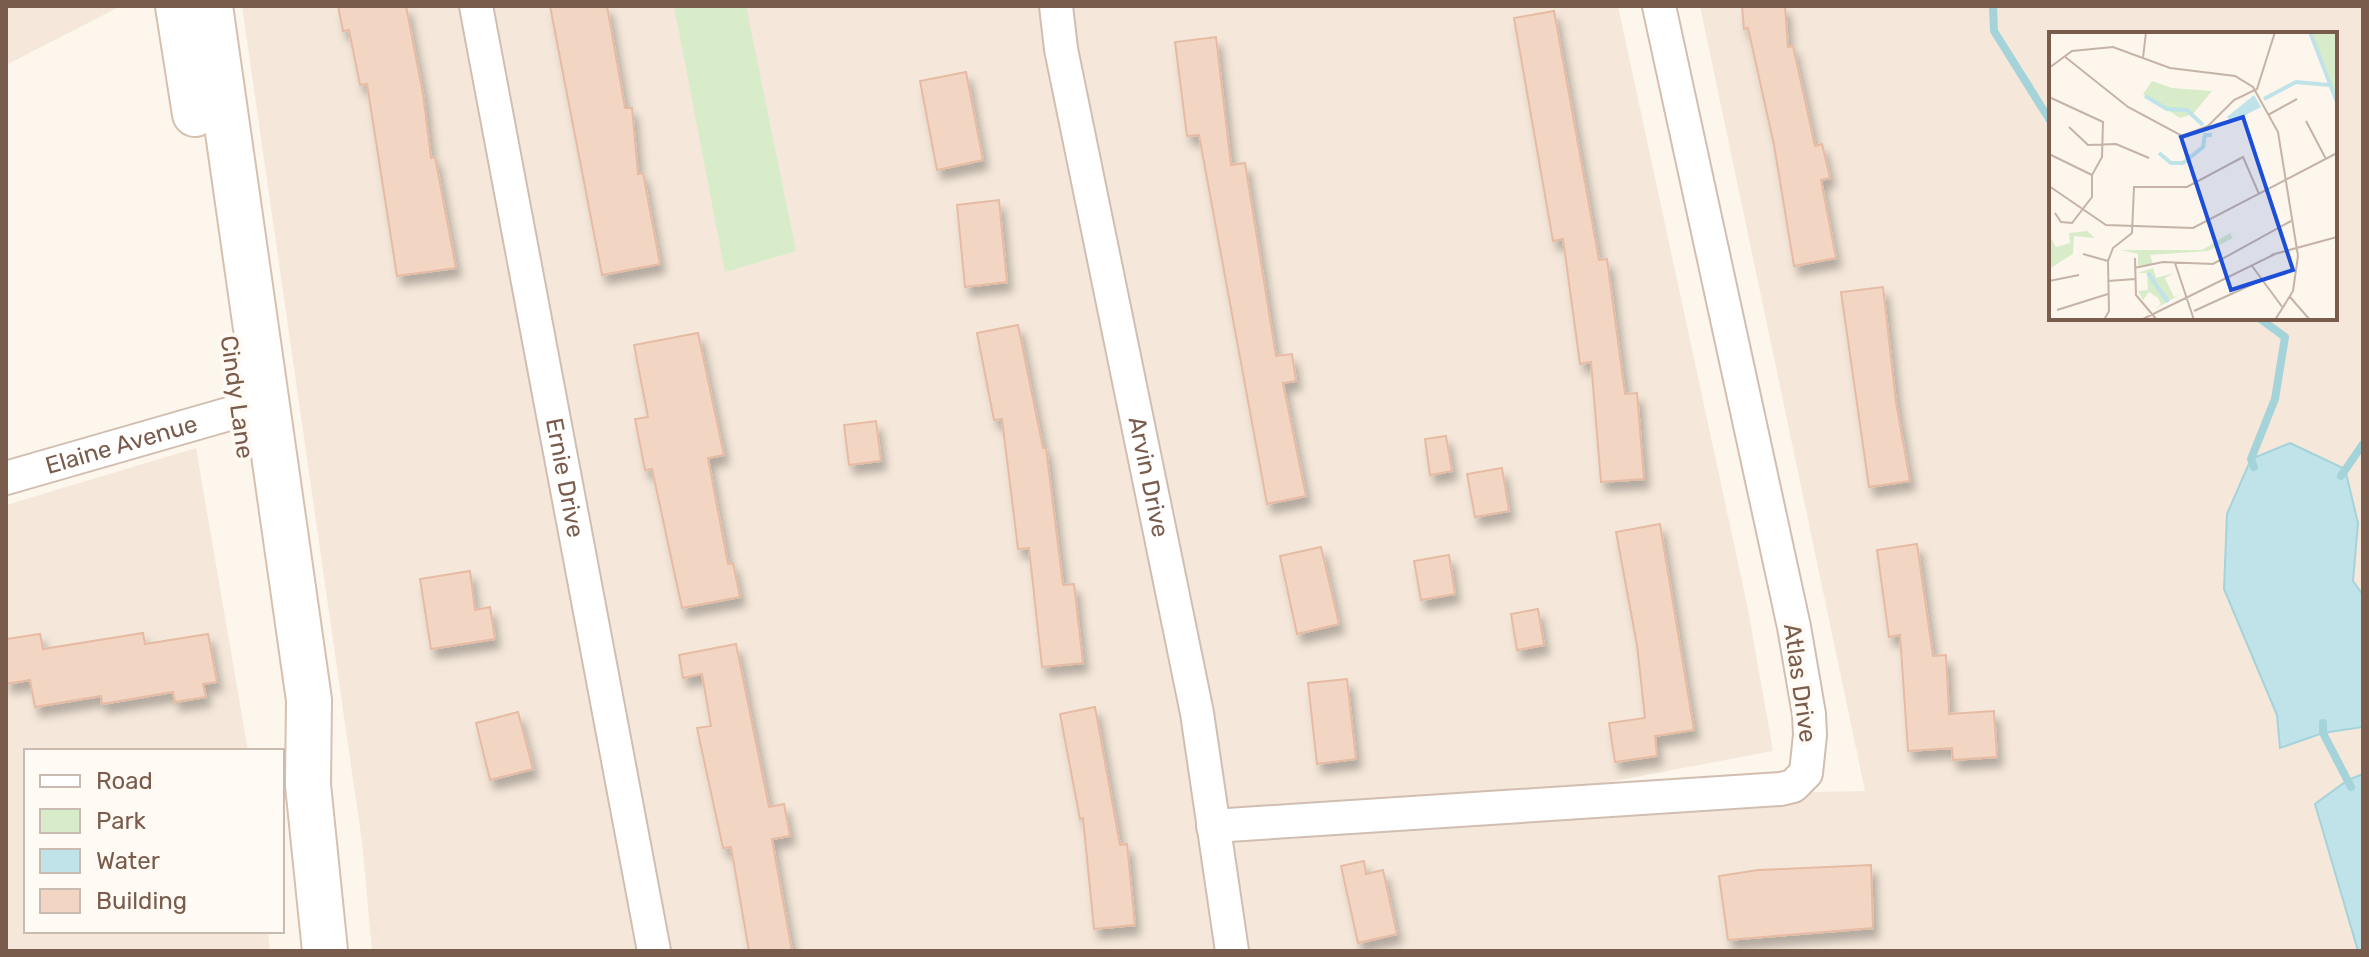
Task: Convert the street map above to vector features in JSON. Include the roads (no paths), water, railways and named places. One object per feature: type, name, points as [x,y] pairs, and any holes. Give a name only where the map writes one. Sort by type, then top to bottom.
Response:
[{"type":"main road","name":"Cindy Lane","points":[[178,6],[284,718],[308,785]]},
{"type":"main road","name":"Cindy Lane","points":[[210,6],[309,700],[308,785],[325,951]]},
{"type":"street","name":"Ernie Drive","points":[[476,6],[654,951]]},
{"type":"street","name":"Arvin Drive","points":[[1056,6],[1061,49],[1197,713],[1232,951]]},
{"type":"street","name":"Atlas Drive","points":[[1213,826],[1781,789],[1793,786],[1806,773],[1810,725],[1794,627],[1659,6]]},
{"type":"street","name":"Elaine Avenue","points":[[6,478],[239,411]]},
{"type":"water","points":[[2290,443],[2345,469],[2358,523],[2353,581],[2363,595],[2363,727],[2323,733],[2280,748],[2277,715],[2224,589],[2227,514],[2251,459]]},
{"type":"water","points":[[2363,774],[2363,951],[2358,951],[2315,804],[2348,780]]},
{"type":"waterway","points":[[1993,6],[1994,31],[2049,119]]},
{"type":"waterway","points":[[2254,467],[2251,459],[2275,399],[2285,337],[2262,320]]},
{"type":"waterway","points":[[2341,476],[2363,444]]},
{"type":"waterway","points":[[2323,723],[2323,733],[2351,787]]}]
